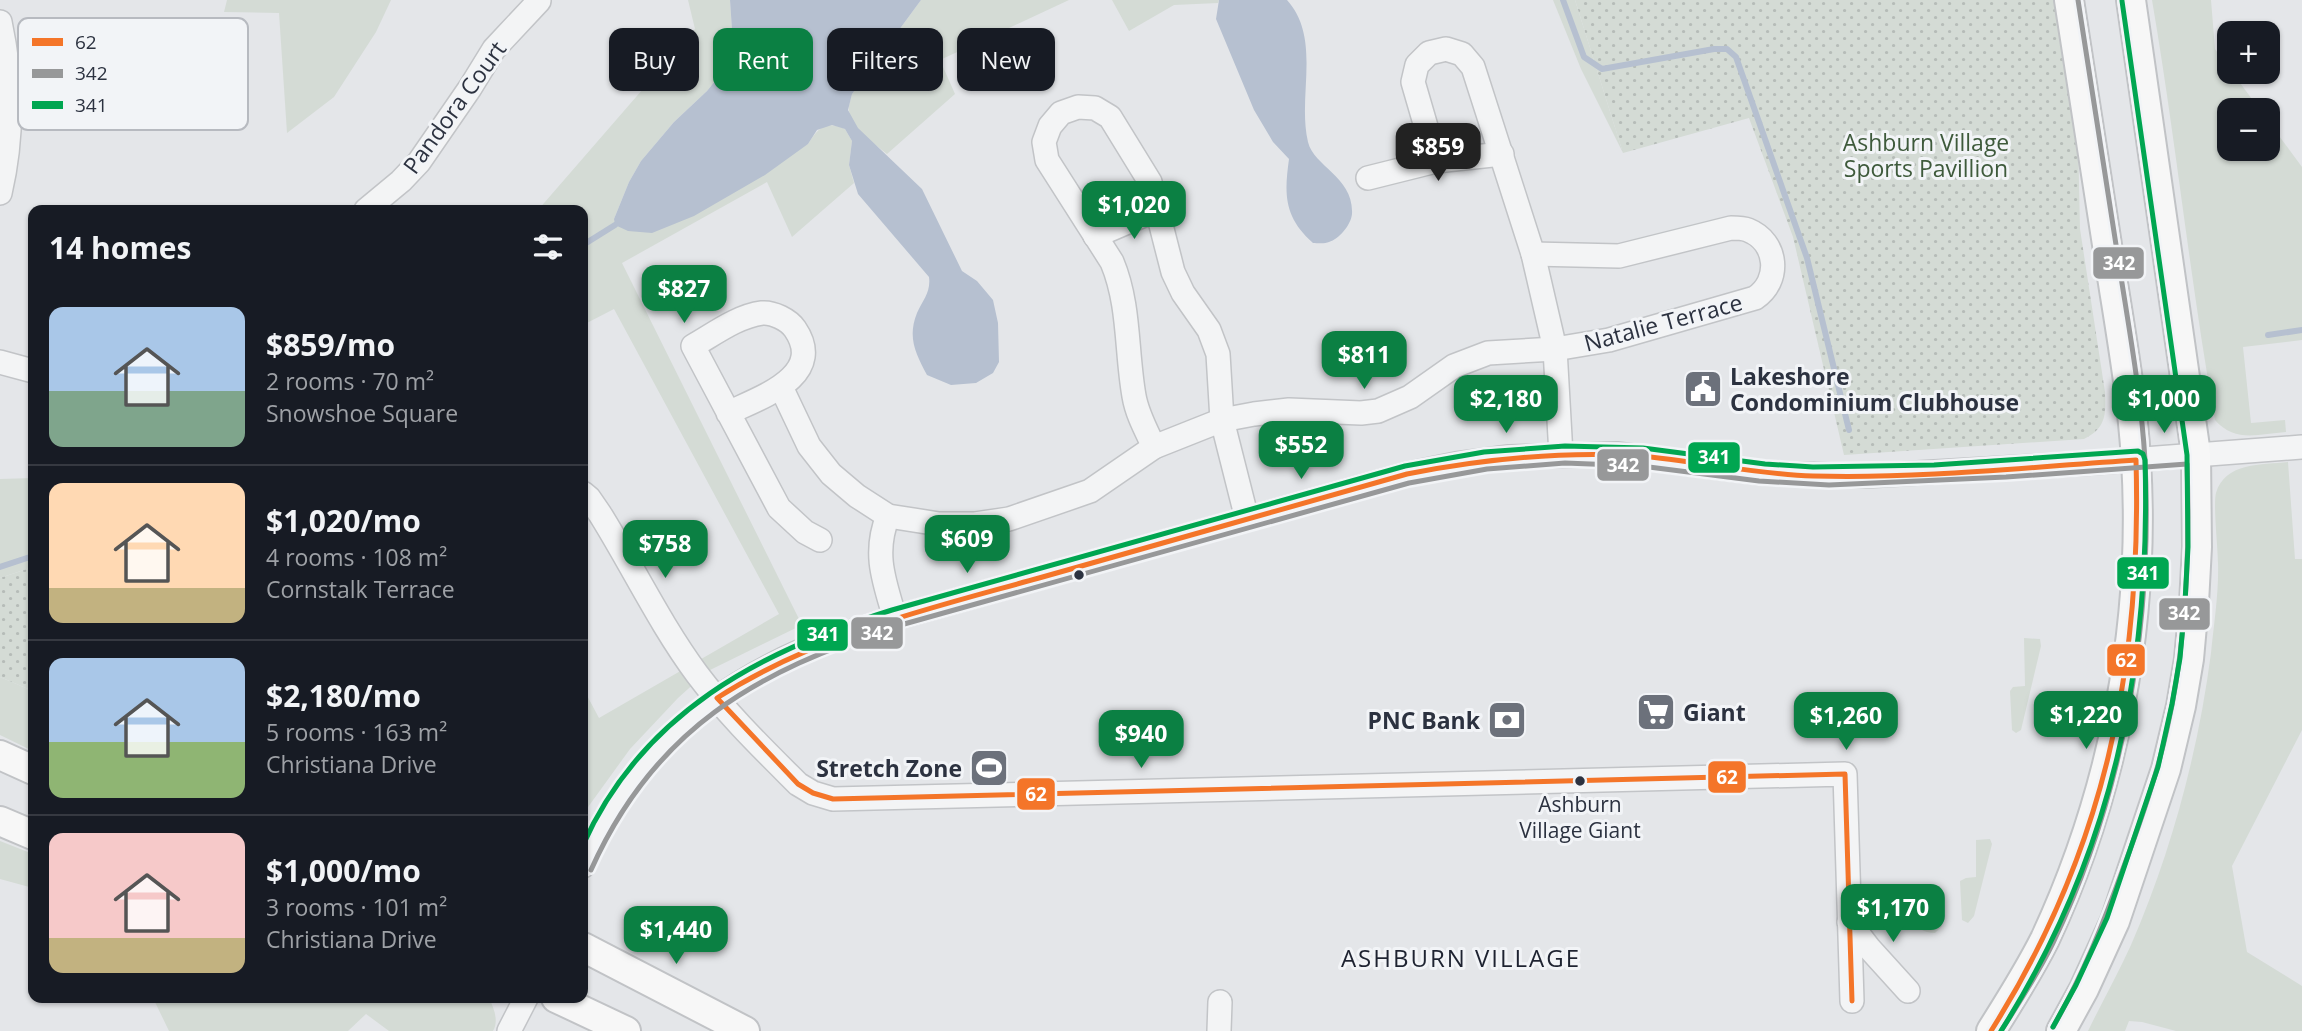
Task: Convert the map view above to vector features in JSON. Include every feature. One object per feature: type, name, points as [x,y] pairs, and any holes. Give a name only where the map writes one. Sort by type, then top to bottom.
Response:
[{"type":"main road","points":[[1991,1031],[2022,982],[2072,875],[2110,756],[2132,626],[2137,574],[2136,460],[2126,369],[2069,0]]},
{"type":"main road","points":[[2061,1031],[2084,989],[2115,921],[2148,828],[2169,756],[2189,659],[2194,603],[2197,547],[2196,454],[2131,0]]},
{"type":"main road","points":[[0,755],[28,768]]},
{"type":"main road","points":[[0,821],[28,833]]},
{"type":"main road","points":[[588,950],[745,1031]]},
{"type":"main road","points":[[567,1003],[626,1031]]},
{"type":"street","name":"Pandora Court","points":[[372,205],[419,162],[494,48],[539,1]]},
{"type":"street","points":[[0,22],[8,74],[9,108],[0,193]]},
{"type":"street","points":[[1436,161],[1413,82],[1417,65],[1429,53],[1446,49],[1462,54],[1473,67],[1533,254],[1555,349],[1561,455]]},
{"type":"street","points":[[8,74],[18,73]]},
{"type":"street","points":[[1154,447],[1134,397],[1121,286],[1112,262],[1047,160],[1044,142],[1050,126],[1061,113],[1078,107],[1095,108],[1110,117],[1150,182],[1173,272],[1187,300],[1209,330],[1218,354],[1222,420],[1247,519]]},
{"type":"street","points":[[1368,178],[1436,161],[1502,154]]},
{"type":"street","points":[[1095,236],[1117,224],[1158,209]]},
{"type":"street","name":"Natalie Terrace","points":[[781,387],[809,446],[843,486],[888,516],[939,524],[975,524],[1009,519],[1090,491],[1154,447],[1222,420],[1289,410],[1361,413],[1378,411],[1410,397],[1454,366],[1488,353],[1555,349],[1609,340],[1755,298],[1772,278],[1771,252],[1761,238],[1747,229],[1731,228],[1619,256],[1533,254]]},
{"type":"street","points":[[728,413],[781,387],[794,376],[802,361],[802,344],[794,328],[781,317],[764,313],[745,318],[693,346],[728,413],[779,508],[805,532],[820,540]]},
{"type":"street","points":[[0,362],[28,369]]},
{"type":"street","points":[[588,855],[612,805],[668,738],[717,698],[772,664],[839,636],[895,618],[1407,474],[1509,457],[1617,454],[1762,473],[1825,476],[1925,473],[2302,447]]},
{"type":"street","points":[[588,497],[696,673],[798,784],[813,793],[833,799],[1845,774],[1852,1001]]},
{"type":"street","points":[[888,516],[879,546],[883,575],[895,618]]},
{"type":"street","points":[[1849,922],[1908,991]]},
{"type":"street","points":[[1219,1031],[1220,1002]]},
{"type":"street","points":[[509,1031],[523,1003]]},
{"type":"green space","points":[[227,0],[391,0],[376,32],[334,97],[287,133],[279,13],[224,12]]},
{"type":"green space","points":[[688,0],[730,0],[732,28],[713,28],[713,84],[674,122],[641,161],[614,219],[808,144],[823,127],[833,125],[845,129],[852,141],[849,165],[854,183],[792,237],[767,182],[622,263],[802,625],[708,671],[678,698],[630,749],[588,807],[588,697],[599,718],[779,614],[614,309],[588,322],[588,205],[542,205],[641,91],[699,91],[699,28],[695,28]]},
{"type":"green space","points":[[921,0],[1069,0],[1009,28],[957,28],[957,52],[943,59],[943,28],[900,28]]},
{"type":"green space","points":[[1112,0],[1219,0],[1218,3],[1174,5],[1129,31]]},
{"type":"green space","points":[[1553,0],[1575,0],[1623,153],[1581,69]]},
{"type":"green space","name":"Ashburn Village Sports Pavillion","points":[[1575,0],[2058,0],[2078,137],[2080,229],[2105,392],[2105,414],[2097,430],[2084,439],[1844,455],[1793,237],[1749,118],[1623,153]]},
{"type":"green space","points":[[2152,0],[2211,0],[2217,52],[2217,84],[2241,84],[2251,98],[2217,98],[2217,161],[2280,161],[2280,137],[2302,167],[2302,340],[2243,347],[2251,423],[2285,420],[2286,432],[2239,434],[2231,432],[2215,420]]},
{"type":"green space","points":[[943,67],[955,94],[887,154],[864,135],[850,117],[854,91],[943,91]]},
{"type":"green space","points":[[2288,462],[2295,559],[2302,559],[2302,730],[2232,866],[2247,952],[2302,986],[2302,1031],[2176,1031],[2129,1021],[2125,1031],[2088,1031],[2126,956],[2159,875],[2191,765],[2211,653],[2216,608],[2216,493],[2227,476],[2236,470]]},
{"type":"green space","points":[[28,478],[28,569],[0,578],[0,479]]},
{"type":"green space","points":[[28,569],[28,689],[0,677],[0,578]]},
{"type":"green space","points":[[2024,638],[2040,639],[2041,646],[2021,730],[2016,733],[2012,730],[2010,691],[2013,687],[2025,686]]},
{"type":"green space","points":[[0,677],[28,689],[28,749],[0,735]]},
{"type":"green space","points":[[1990,839],[1992,844],[1974,916],[1968,923],[1962,920],[1960,881],[1976,877],[1976,840]]},
{"type":"green space","points":[[0,841],[28,852],[28,887],[0,879]]},
{"type":"green space","points":[[1925,889],[1926,921],[1938,921],[1942,926],[1935,933],[1921,929],[1910,914],[1909,892]]},
{"type":"green space","points":[[155,1003],[491,1003],[496,1019],[493,1031],[389,1031],[366,1014],[348,1031],[169,1031]]},
{"type":"water","points":[[730,0],[921,0],[900,28],[827,28],[827,91],[854,91],[848,110],[858,128],[922,189],[962,271],[977,281],[993,300],[998,323],[999,362],[993,373],[976,383],[951,385],[927,375],[916,353],[913,330],[917,313],[928,292],[929,277],[858,194],[849,165],[852,141],[845,129],[832,125],[817,130],[808,144],[765,175],[694,216],[652,233],[628,231],[615,225],[614,219],[629,182],[641,161],[674,122],[713,84],[713,91],[813,91],[813,28],[732,28]]},
{"type":"water","points":[[1219,0],[1287,0],[1298,15],[1306,50],[1305,124],[1308,142],[1318,159],[1341,182],[1351,201],[1352,214],[1349,223],[1333,240],[1313,243],[1291,214],[1287,195],[1289,159],[1273,142],[1254,110],[1216,19]]},
{"type":"waterway","points":[[1563,0],[1584,57],[1602,69],[1714,49],[1727,49],[1736,57],[1807,258],[1849,430]]},
{"type":"waterway","points":[[588,242],[615,225]]},
{"type":"waterway","points":[[2268,335],[2302,330]]},
{"type":"waterway","points":[[0,567],[28,558]]},
{"type":"transit line","name":"342","points":[[2001,1031],[2053,943],[2078,886],[2098,828],[2129,708],[2144,584],[2145,460],[2141,411],[2078,0]]},
{"type":"transit line","name":"341","points":[[2053,1027],[2107,918],[2158,767],[2180,658],[2185,602],[2188,547],[2187,455],[2122,1]]},
{"type":"transit line","name":"341","points":[[588,836],[608,799],[638,758],[672,723],[710,693],[796,645],[892,610],[1405,466],[1484,452],[1565,446],[1643,448],[1765,464],[1813,467],[1934,465],[2138,451],[2143,454],[2145,460],[2141,612],[2132,685],[2117,757],[2097,827],[2072,896],[2040,964],[2001,1031]]},
{"type":"transit line","name":"62","points":[[1852,1001],[1845,774],[833,799],[813,793],[798,784],[717,698],[793,657],[873,626],[1407,474],[1436,469],[1494,460],[1610,455],[1661,458],[1791,475],[1894,476],[2136,460],[2132,613],[2123,686],[2108,757],[2088,827],[2062,896],[2030,964],[1991,1031]]},
{"type":"transit line","name":"342","points":[[591,870],[616,821],[646,779],[678,743],[715,712],[755,686],[799,663],[897,626],[1409,483],[1487,469],[1565,463],[1641,466],[1759,481],[1829,485],[2006,477],[2187,464],[2186,597],[2174,696],[2163,747],[2109,907],[2083,968],[2053,1027]]},
{"type":"place","name":"Lakeshore Condominium Clubhouse","points":[[1703,389]]},
{"type":"place","name":"Giant","points":[[1656,712]]},
{"type":"place","name":"PNC Bank","points":[[1507,720]]},
{"type":"place","name":"Stretch Zone","points":[[989,768]]},
{"type":"place","name":"Ashburn Village Giant","points":[[1580,781]]},
{"type":"district","name":"ASHBURN VILLAGE","points":[[1461,957]]}]
